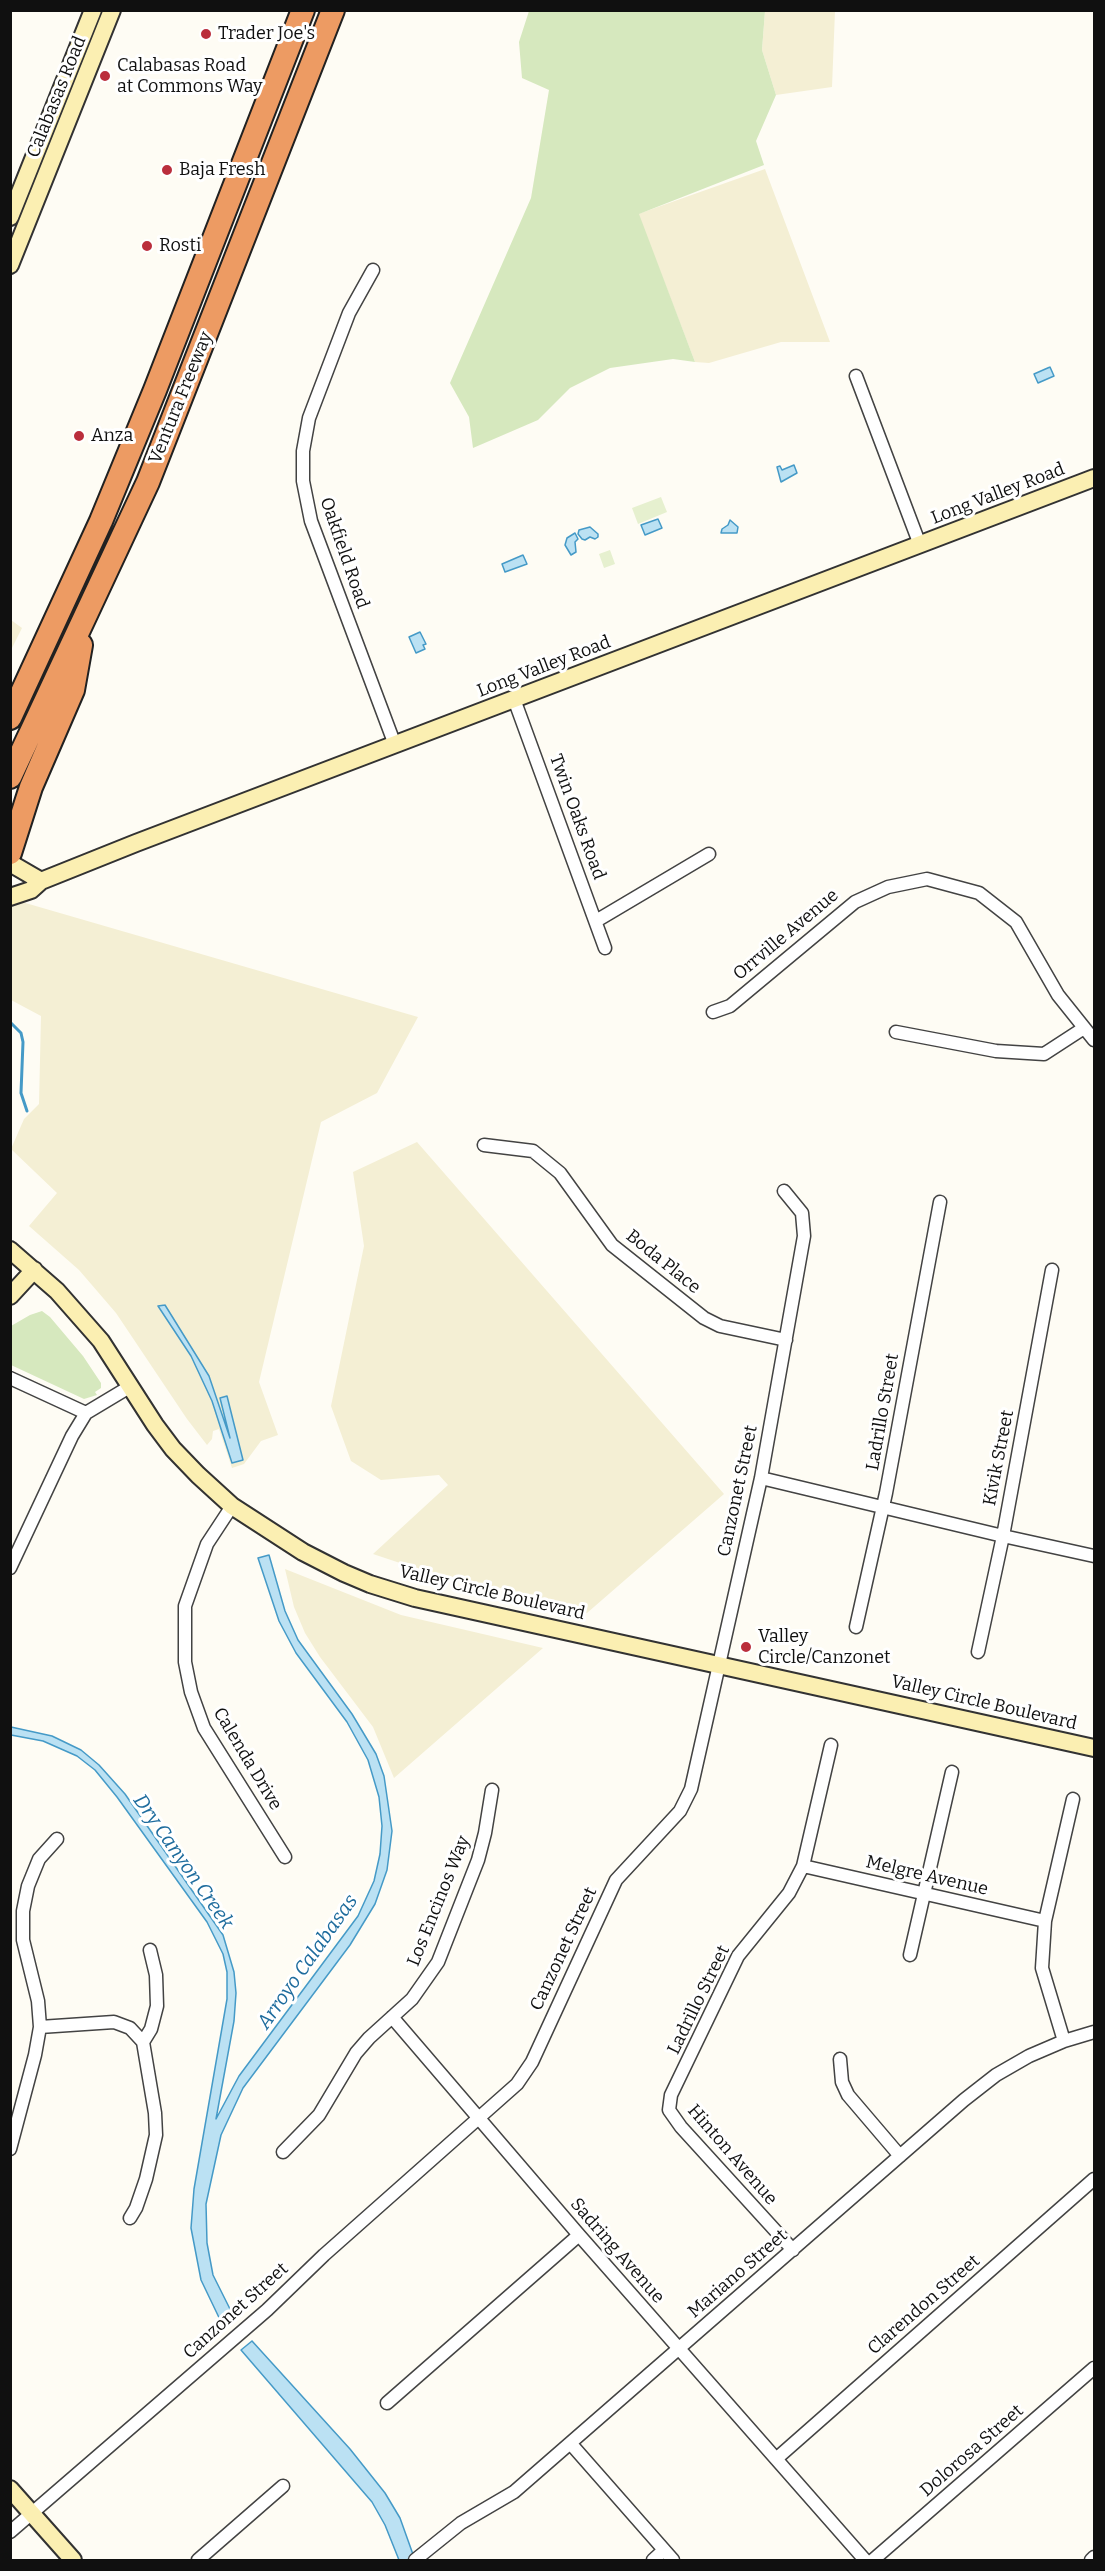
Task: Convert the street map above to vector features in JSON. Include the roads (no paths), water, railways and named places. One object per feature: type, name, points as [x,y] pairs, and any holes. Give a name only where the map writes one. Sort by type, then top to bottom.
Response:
[{"type":"highway","name":"Ventura Freeway","points":[[10,718],[101,521],[155,390],[303,10]]},
{"type":"highway","name":"Ventura Freeway","points":[[10,777],[148,482],[333,10]]},
{"type":"highway","points":[[10,853],[31,787],[73,690],[86,616]]},
{"type":"highway","points":[[10,682],[54,623]]},
{"type":"main road","name":"Calabasas Road","points":[[10,217],[93,10]]},
{"type":"main road","name":"Calabasas Road","points":[[10,265],[15,238],[77,100],[112,10]]},
{"type":"main road","points":[[60,93],[77,100]]},
{"type":"main road","name":"Long Valley Road","points":[[10,897],[31,890],[41,881],[1095,478]]},
{"type":"main road","points":[[10,863],[41,881]]},
{"type":"main road","name":"Valley Circle Boulevard","points":[[10,1250],[74,1309],[100,1341],[173,1449],[198,1475],[232,1506],[303,1552],[344,1572],[391,1591],[1095,1748]]},
{"type":"main road","points":[[10,1296],[34,1270]]},
{"type":"main road","points":[[10,2489],[73,2560]]},
{"type":"street","name":"Oakfield Road","points":[[373,270],[349,313],[309,418],[303,451],[303,481],[311,521],[395,745]]},
{"type":"street","points":[[856,376],[920,545]]},
{"type":"street","name":"Twin Oaks Road","points":[[514,699],[605,948]]},
{"type":"street","points":[[596,921],[709,854]]},
{"type":"street","name":"Orrville Avenue","points":[[713,1012],[730,1006],[855,902],[888,887],[927,879],[979,893],[1016,922],[1058,995],[1095,1040]]},
{"type":"street","points":[[896,1032],[996,1051],[1044,1054],[1084,1028]]},
{"type":"street","name":"Boda Place","points":[[484,1145],[532,1151],[560,1173],[612,1245],[704,1318],[720,1326],[786,1340]]},
{"type":"street","name":"Canzonet Street","points":[[10,2532],[260,2316],[324,2255],[517,2084],[532,2062],[616,1880],[680,1810],[691,1789],[720,1663],[761,1478],[786,1340],[804,1223],[802,1213],[784,1191]]},
{"type":"street","name":"Ladrillo Street","points":[[856,1627],[883,1507],[940,1202]]},
{"type":"street","name":"Kivik Street","points":[[978,1652],[1003,1536],[1052,1270]]},
{"type":"street","points":[[10,1378],[86,1413]]},
{"type":"street","points":[[10,1568],[72,1436],[86,1413],[130,1386]]},
{"type":"street","points":[[761,1478],[1095,1556]]},
{"type":"street","name":"Calenda Drive","points":[[232,1506],[207,1544],[185,1606],[184,1662],[191,1692],[204,1728],[285,1857]]},
{"type":"street","name":"Ladrillo Street","points":[[669,2110],[671,2095],[738,1956],[789,1893],[802,1866],[831,1745]]},
{"type":"street","points":[[910,1955],[952,1772]]},
{"type":"street","name":"Los Encinos Way","points":[[283,2152],[318,2115],[356,2053],[412,1999],[438,1962],[478,1860],[492,1790]]},
{"type":"street","points":[[1064,2041],[1042,1968],[1045,1920],[1073,1799]]},
{"type":"street","points":[[10,2149],[35,2055],[40,2026],[38,2001],[23,1940],[23,1913],[28,1886],[39,1859],[57,1839]]},
{"type":"street","name":"Melgre Avenue","points":[[802,1866],[1045,1920]]},
{"type":"street","points":[[143,2042],[151,2029],[157,2006],[156,1976],[150,1950]]},
{"type":"street","name":"Sadring Avenue","points":[[392,2017],[579,2235],[865,2560]]},
{"type":"street","points":[[40,2026],[114,2022],[130,2028],[143,2042],[155,2113],[156,2135],[146,2179],[130,2218]]},
{"type":"street","name":"Mariano Street","points":[[417,2559],[460,2523],[514,2492],[996,2075],[1029,2056],[1064,2041],[1095,2032]]},
{"type":"street","points":[[840,2059],[842,2082],[848,2096],[900,2156]]},
{"type":"street","name":"Hinton Avenue","points":[[669,2110],[681,2127],[793,2250]]},
{"type":"street","name":"Clarendon Street","points":[[776,2459],[1095,2179]]},
{"type":"street","points":[[387,2403],[579,2235]]},
{"type":"street","name":"Dolorosa Street","points":[[873,2560],[1095,2368]]},
{"type":"street","points":[[570,2444],[673,2560]]},
{"type":"street","points":[[198,2560],[284,2486]]},
{"type":"street","points":[[653,2560],[664,2550]]},
{"type":"street","points":[[1091,2560],[1095,2557]]},
{"type":"water","points":[[1050,367],[1054,376],[1038,383],[1034,374]]},
{"type":"water","points":[[794,465],[797,473],[781,482],[777,467],[780,466],[782,470]]},
{"type":"water","points":[[658,519],[662,528],[645,535],[641,525]]},
{"type":"water","points":[[730,520],[738,527],[737,533],[721,533],[722,529],[728,525]]},
{"type":"water","points":[[590,527],[598,534],[598,537],[582,539],[578,534],[579,530]]},
{"type":"water","points":[[575,533],[578,539],[575,542],[576,552],[571,555],[565,545],[567,538]]},
{"type":"water","points":[[523,555],[527,564],[505,572],[502,564]]},
{"type":"water","points":[[420,632],[426,644],[423,645],[425,649],[416,653],[409,637]]},
{"type":"water","points":[[165,1305],[209,1376],[230,1438],[220,1398],[227,1396],[243,1460],[232,1463],[212,1401],[191,1356],[158,1306]]},
{"type":"water","points":[[269,1555],[285,1611],[298,1640],[352,1714],[376,1754],[384,1776],[392,1831],[387,1870],[375,1904],[350,1945],[243,2088],[221,2135],[206,2204],[207,2243],[213,2275],[235,2319],[224,2328],[201,2280],[191,2228],[194,2189],[227,1999],[227,1972],[223,1954],[207,1922],[95,1770],[77,1756],[43,1741],[11,1735],[11,1727],[52,1736],[81,1750],[99,1765],[125,1794],[223,1935],[234,1972],[236,1993],[234,2021],[216,2119],[239,2076],[358,1916],[374,1881],[380,1854],[382,1826],[379,1797],[368,1760],[347,1722],[296,1653],[279,1621],[258,1558]]},
{"type":"water","points":[[252,2341],[350,2449],[385,2493],[400,2518],[415,2560],[399,2560],[385,2525],[372,2502],[241,2350]]},
{"type":"waterway","name":"Arroyo Calabasas","points":[[10,1022],[21,1033],[23,1042],[21,1093],[27,1111]]},
{"type":"place","name":"Trader Joe's","points":[[206,34]]},
{"type":"place","name":"Calabasas Road at Commons Way","points":[[105,76]]},
{"type":"place","name":"Baja Fresh","points":[[167,170]]},
{"type":"place","name":"Rosti","points":[[147,246]]},
{"type":"place","name":"Anza","points":[[79,436]]},
{"type":"place","name":"Valley Circle/Canzonet","points":[[746,1647]]},
{"type":"water label","name":"Dry Canyon Creek","points":[[183,1862]]}]
